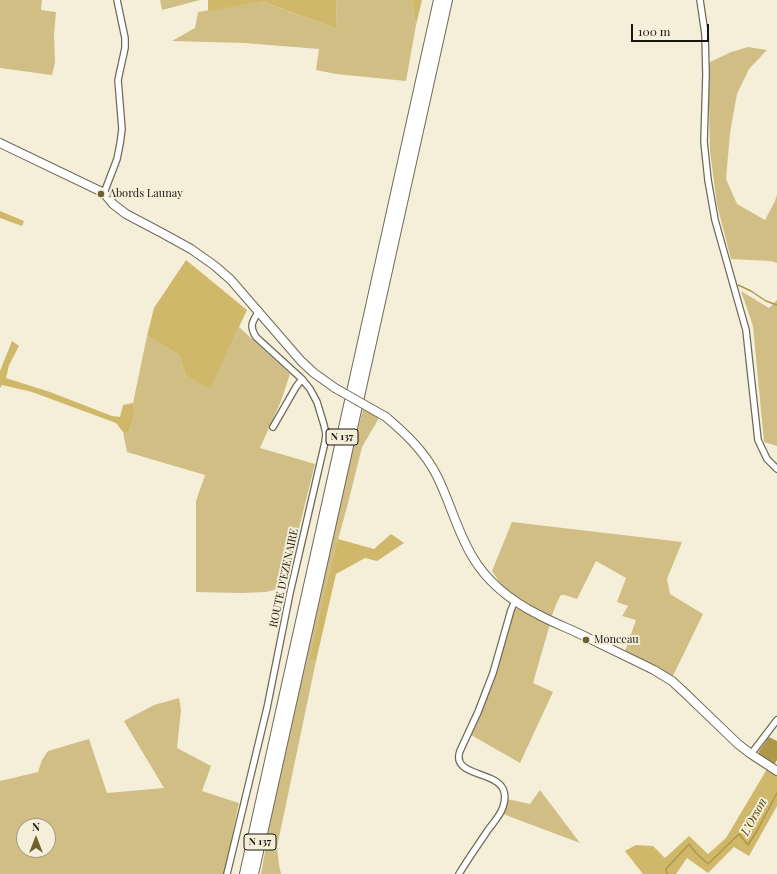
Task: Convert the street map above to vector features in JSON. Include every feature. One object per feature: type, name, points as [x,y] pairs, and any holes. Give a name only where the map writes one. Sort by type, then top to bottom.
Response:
[{"type":"highway","name":"N 137","points":[[245,874],[439,0]]},
{"type":"highway","name":"N 137","points":[[253,874],[447,0]]},
{"type":"street","points":[[104,193],[117,159],[122,129],[118,80],[125,48],[125,38],[117,0]]},
{"type":"street","points":[[700,0],[705,34],[706,75],[704,142],[709,186],[715,220],[746,330],[758,440],[767,459],[777,470]]},
{"type":"street","points":[[0,143],[104,193],[113,204],[126,214],[192,250],[215,266],[231,280],[301,361],[314,373],[335,388],[386,417],[417,445],[437,476],[472,556],[495,585],[515,601],[539,615],[654,670],[672,681],[738,744],[777,771]]},
{"type":"street","name":"ROUTE D'EZENAIRE","points":[[227,874],[268,708],[290,594],[326,434],[317,402],[310,389],[302,379],[256,337],[252,330],[252,325],[259,311]]},
{"type":"street","points":[[273,427],[302,379]]},
{"type":"street","points":[[459,874],[501,813],[504,803],[504,791],[499,784],[492,779],[465,768],[459,762],[458,757],[493,673],[515,601]]},
{"type":"street","points":[[751,754],[777,720]]},
{"type":"shaded area","points":[[0,0],[42,0],[41,10],[56,12],[54,34],[55,63],[52,75],[0,68]]},
{"type":"shaded area","points":[[160,0],[200,0],[162,10]]},
{"type":"shaded area","points":[[208,0],[336,0],[337,29],[264,2],[208,11]]},
{"type":"shaded area","points":[[336,0],[412,0],[416,25],[406,81],[336,74],[316,70],[319,49],[245,43],[172,41],[195,28],[198,12],[264,2],[337,29]]},
{"type":"shaded area","points":[[412,0],[422,0],[416,25]]},
{"type":"shaded area","points":[[748,47],[767,50],[749,69],[737,94],[730,133],[726,179],[737,204],[765,220],[777,195],[777,263],[771,261],[731,259],[717,205],[710,151],[708,63],[731,52]]},
{"type":"shaded area","points":[[0,211],[24,221],[22,226],[0,218]]},
{"type":"shaded area","points":[[186,260],[247,310],[210,389],[186,376],[179,355],[147,336],[154,308]]},
{"type":"shaded area","points":[[741,291],[769,308],[777,300],[777,446],[764,442],[753,326]]},
{"type":"shaded area","points":[[239,327],[290,374],[281,401],[260,448],[315,464],[285,584],[277,589],[266,592],[196,592],[196,501],[205,475],[127,452],[123,432],[129,432],[135,415],[133,403],[147,336],[179,355],[186,376],[210,388]]},
{"type":"shaded area","points":[[12,341],[19,346],[9,365],[6,378],[50,392],[112,416],[120,417],[123,405],[133,403],[135,415],[129,432],[123,432],[116,423],[32,392],[2,385],[0,388],[0,371]]},
{"type":"shaded area","points":[[363,409],[379,418],[362,447],[331,565],[311,660],[316,661],[277,847],[281,874],[261,874],[274,801],[344,483]]},
{"type":"shaded area","points":[[512,522],[682,542],[667,579],[670,594],[703,614],[672,678],[625,651],[636,620],[622,616],[628,606],[617,602],[626,578],[596,561],[577,599],[561,595],[551,618],[528,606],[502,586],[492,571]]},
{"type":"shaded area","points":[[391,534],[404,543],[377,561],[365,558],[336,574],[316,661],[310,660],[338,539],[374,549]]},
{"type":"shaded area","points":[[518,608],[550,624],[533,683],[553,692],[520,763],[471,735],[496,676],[513,610]]},
{"type":"shaded area","points":[[179,698],[181,710],[177,748],[211,766],[202,791],[239,803],[224,874],[0,874],[0,781],[38,772],[42,760],[48,751],[89,739],[107,793],[164,788],[124,721],[154,705]]},
{"type":"shaded area","points":[[769,737],[777,741],[777,760],[774,765],[759,755],[759,751]]},
{"type":"shaded area","points":[[767,769],[777,776],[777,806],[749,856],[734,847],[708,873],[687,858],[676,874],[643,874],[625,851],[636,845],[653,846],[665,858],[689,836],[708,854],[726,838]]},
{"type":"shaded area","points":[[540,790],[580,843],[503,814],[507,799],[530,804]]},
{"type":"waterway","points":[[738,285],[751,291],[766,301],[777,305]]},
{"type":"waterway","name":"L’Orson","points":[[667,874],[666,869],[689,844],[708,864],[739,834],[748,845],[777,793]]},
{"type":"place","name":"Abords Launay","points":[[101,194]]},
{"type":"place","name":"Monceau","points":[[586,640]]}]
